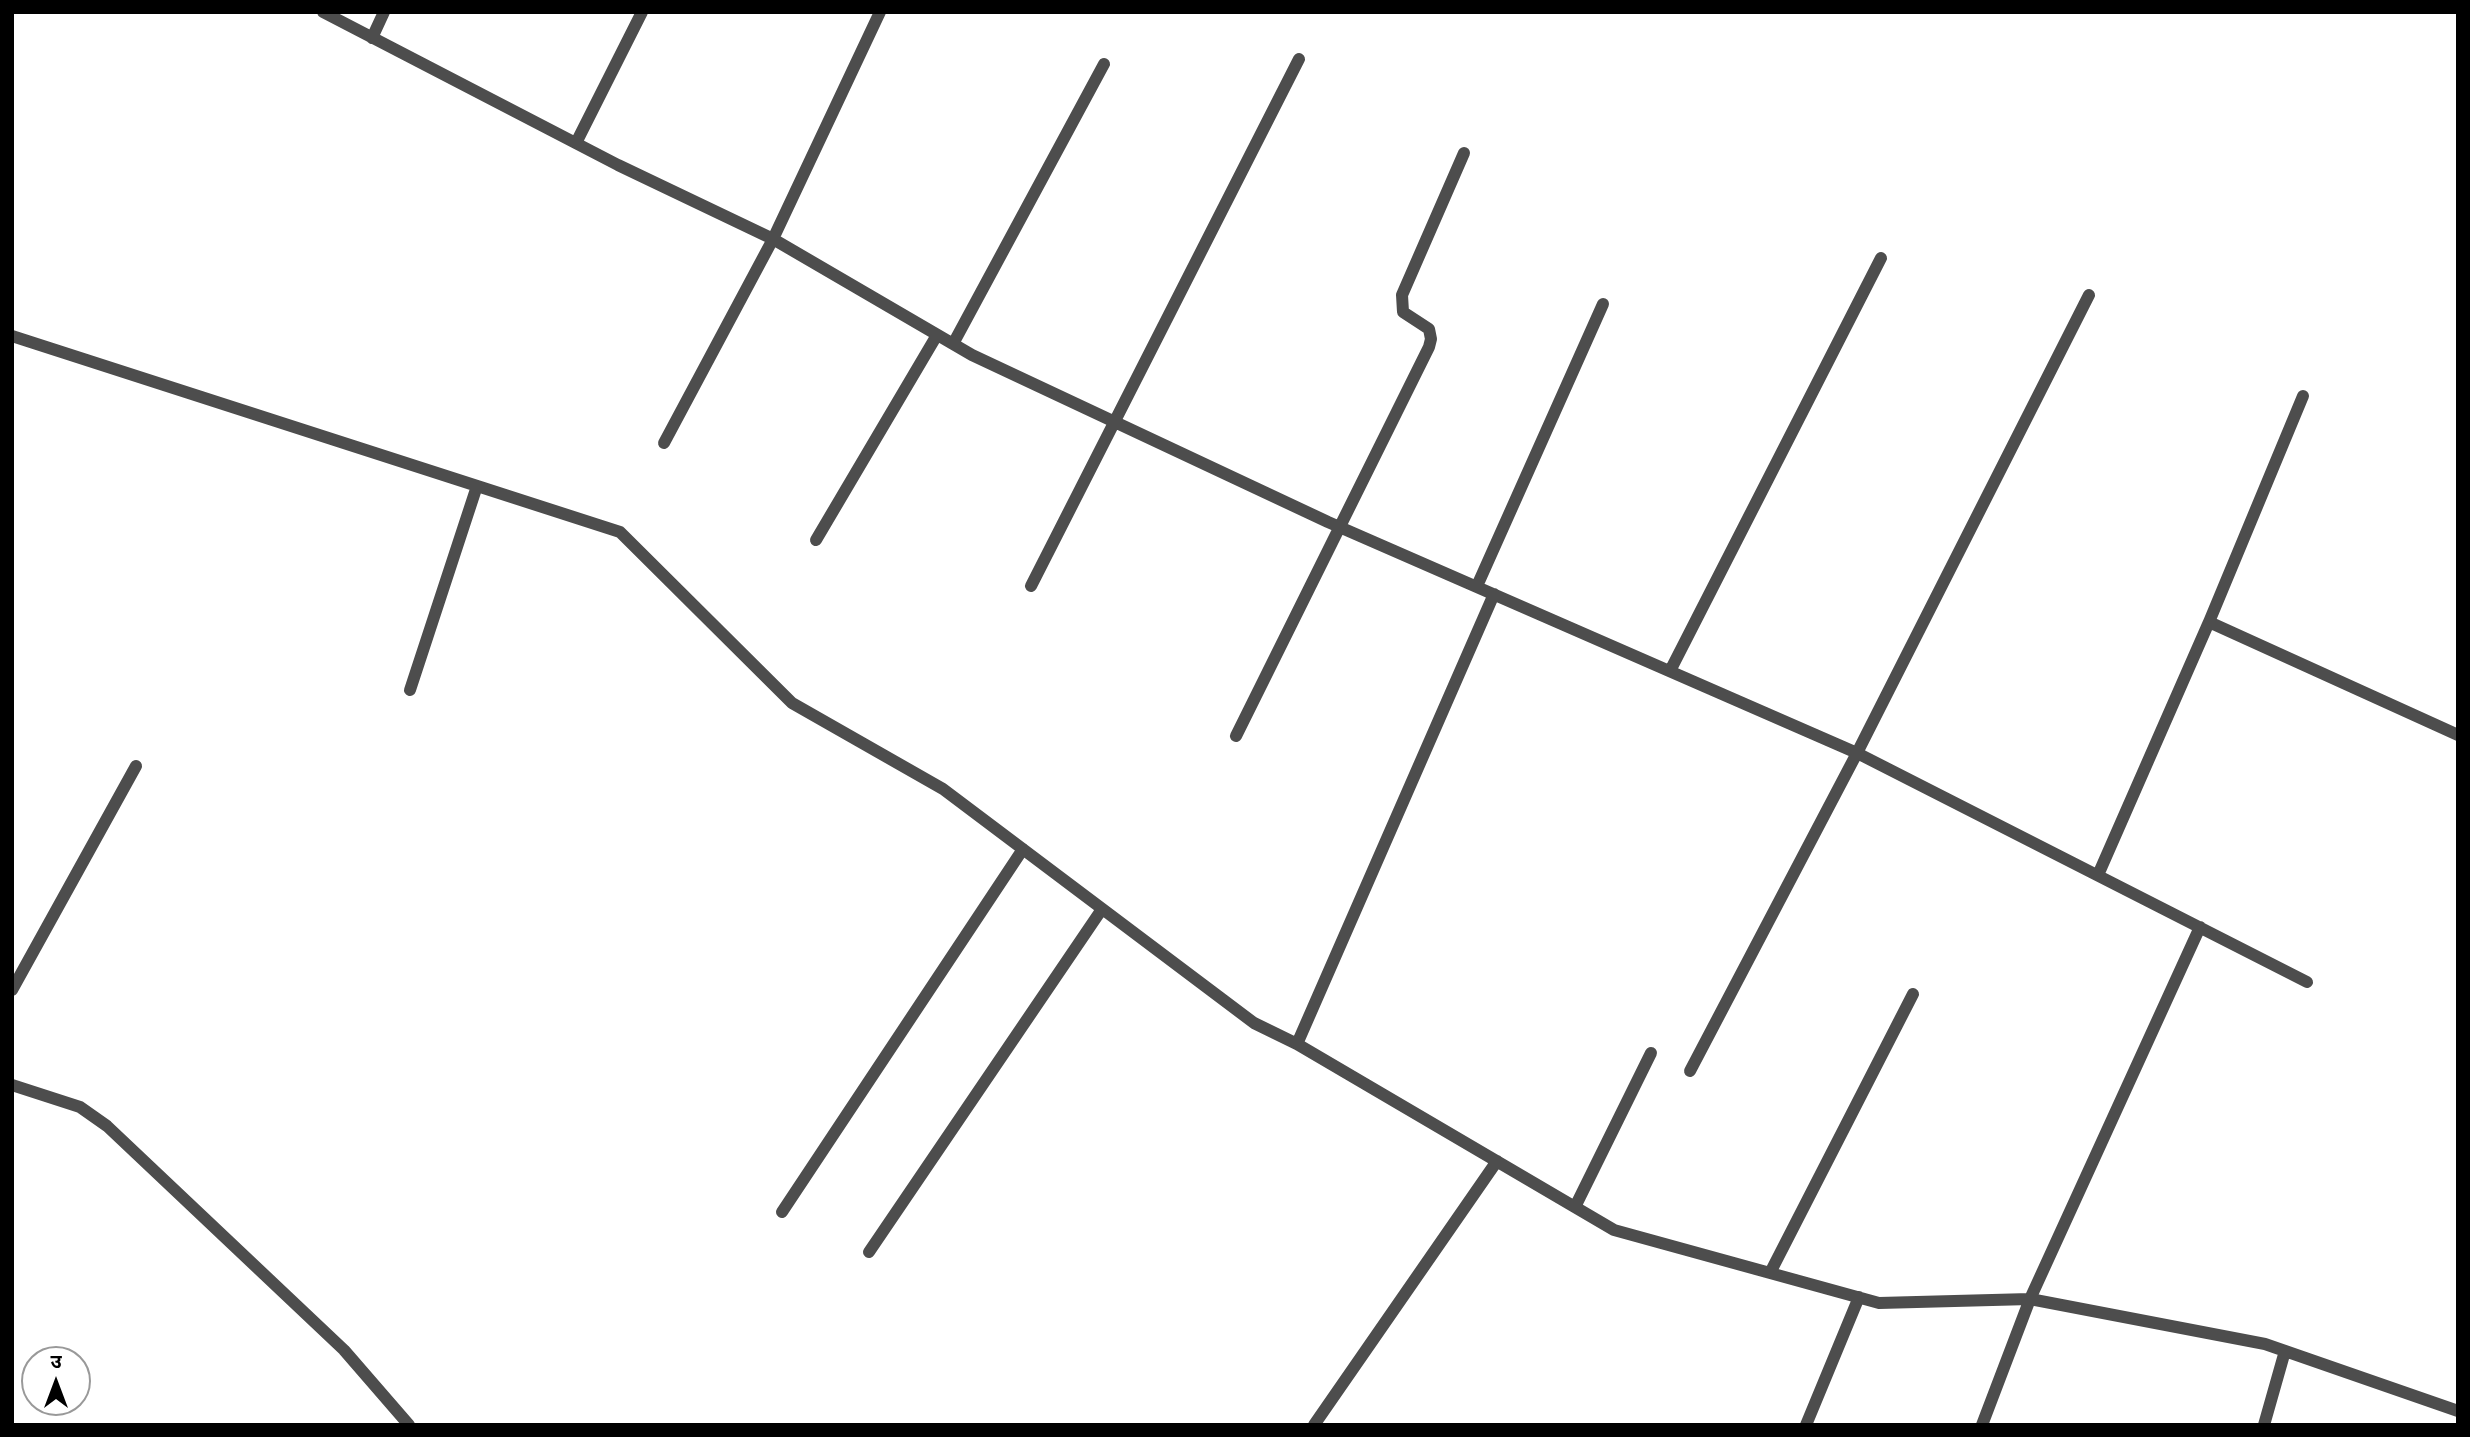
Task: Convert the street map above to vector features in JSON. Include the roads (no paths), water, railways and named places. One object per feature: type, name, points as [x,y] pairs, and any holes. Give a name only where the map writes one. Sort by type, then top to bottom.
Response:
[{"type":"street","points":[[323,12],[576,143],[773,239],[953,344],[1340,526],[1857,753],[2307,982]]},
{"type":"street","points":[[372,38],[384,12]]},
{"type":"street","points":[[576,143],[642,12]]},
{"type":"street","points":[[664,443],[773,239],[880,12]]},
{"type":"street","points":[[1031,586],[1299,59]]},
{"type":"street","points":[[953,344],[1104,64]]},
{"type":"street","points":[[1236,736],[1429,347],[1429,329],[1403,312],[1402,295],[1464,153]]},
{"type":"street","points":[[1670,671],[1881,258]]},
{"type":"street","points":[[1690,1071],[1857,753],[2089,295]]},
{"type":"street","points":[[1477,586],[1603,304]]},
{"type":"street","points":[[816,540],[937,335]]},
{"type":"street","points":[[12,336],[620,532],[792,703],[943,789],[1254,1023],[1297,1044],[1614,1230],[1879,1303],[2030,1299],[2265,1344],[2458,1411]]},
{"type":"street","points":[[2098,875],[2209,622],[2303,396]]},
{"type":"street","points":[[410,691],[477,486]]},
{"type":"street","points":[[1297,1044],[1494,594]]},
{"type":"street","points":[[2209,622],[2458,736]]},
{"type":"street","points":[[12,990],[136,765]]},
{"type":"street","points":[[782,1212],[1023,849]]},
{"type":"street","points":[[869,1252],[1102,909]]},
{"type":"street","points":[[1982,1425],[2030,1299],[2200,928]]},
{"type":"street","points":[[1770,1273],[1913,994]]},
{"type":"street","points":[[1575,1207],[1651,1053]]},
{"type":"street","points":[[12,1085],[80,1107],[107,1126],[344,1350],[409,1425]]},
{"type":"street","points":[[1314,1425],[1497,1161]]},
{"type":"street","points":[[1806,1425],[1858,1297]]},
{"type":"street","points":[[2264,1425],[2284,1351]]}]
